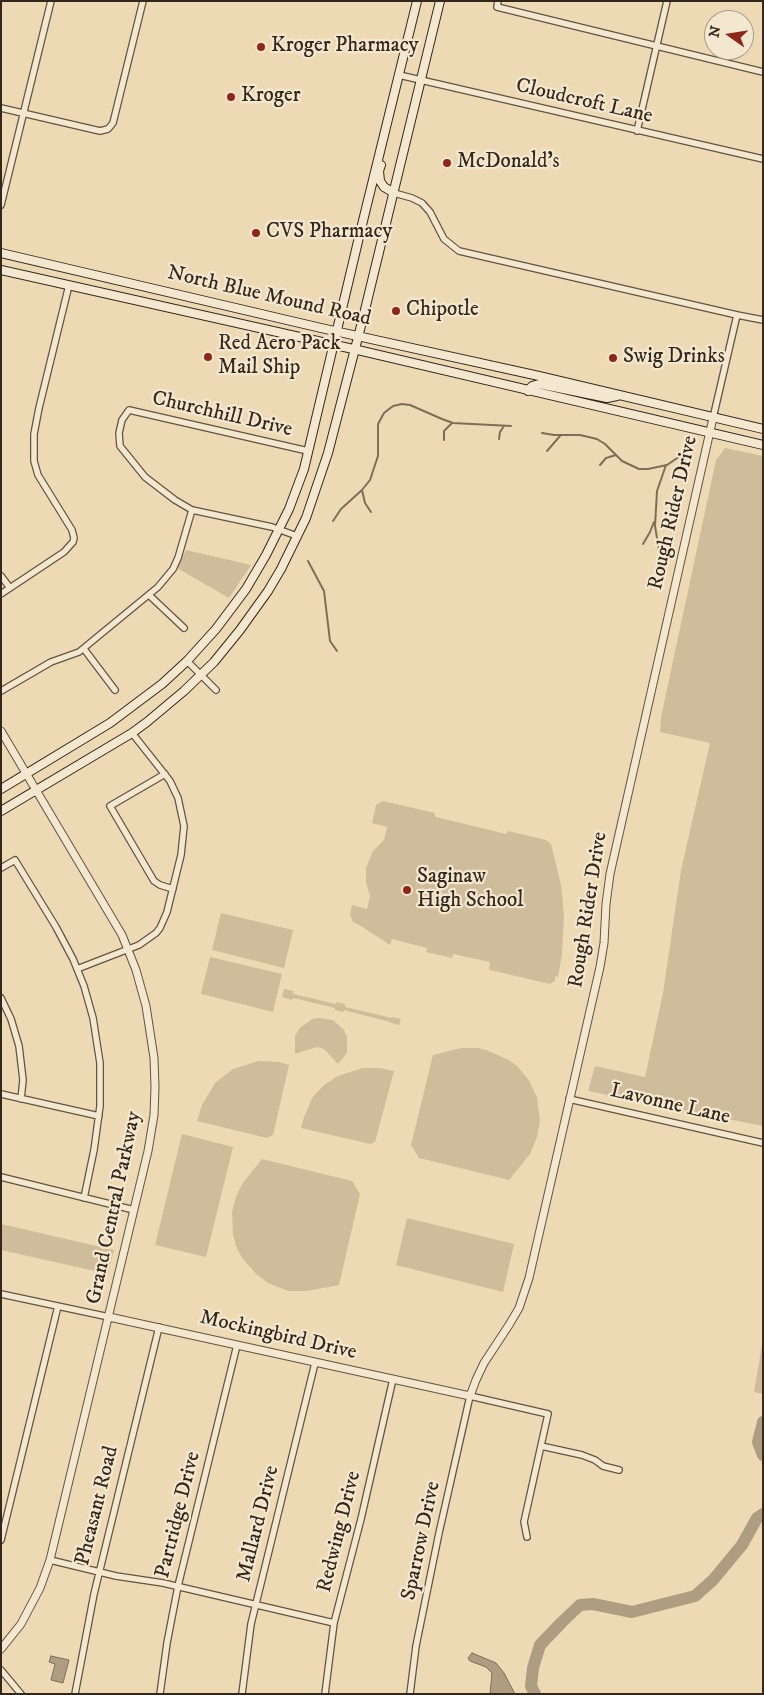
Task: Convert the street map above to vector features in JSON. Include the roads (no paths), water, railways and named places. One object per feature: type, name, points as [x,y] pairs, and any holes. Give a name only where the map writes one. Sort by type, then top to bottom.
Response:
[{"type":"main road","points":[[1,788],[27,774],[128,711],[162,684],[206,641],[235,604],[263,562],[280,529],[299,484],[417,1]]},
{"type":"main road","points":[[1,811],[132,733],[164,708],[201,675],[228,646],[255,610],[280,569],[314,499],[328,453],[422,80],[440,1]]},
{"type":"main road","points":[[379,153],[381,163],[379,171],[380,181],[384,188],[394,192]]},
{"type":"main road","name":"North Blue Mound Road","points":[[1,253],[763,429]]},
{"type":"main road","name":"North Blue Mound Road","points":[[1,270],[763,445]]},
{"type":"main road","points":[[528,391],[532,386],[539,384],[607,398],[619,395]]},
{"type":"street","points":[[1,205],[51,1]]},
{"type":"street","points":[[1,108],[100,131],[110,127],[113,123],[143,1]]},
{"type":"street","points":[[637,131],[667,1]]},
{"type":"street","points":[[497,4],[763,72]]},
{"type":"street","name":"Cloudcroft Lane","points":[[399,75],[763,159]]},
{"type":"street","points":[[394,192],[422,203],[430,212],[441,236],[450,246],[459,251],[763,320]]},
{"type":"street","points":[[1,594],[64,552],[73,542],[74,538],[72,530],[38,475],[34,461],[34,434],[69,285]]},
{"type":"street","points":[[713,418],[737,314]]},
{"type":"street","name":"Churchhill Drive","points":[[192,510],[145,478],[120,446],[119,433],[122,420],[129,410],[308,451]]},
{"type":"street","name":"Rough Rider Drive","points":[[470,1396],[484,1363],[514,1317],[525,1294],[600,967],[610,874],[713,418]]},
{"type":"street","points":[[1,691],[51,662],[73,655],[84,649],[158,587],[173,569],[183,544],[192,510],[280,529],[297,536]]},
{"type":"street","points":[[1,576],[10,588]]},
{"type":"street","points":[[149,595],[184,628]]},
{"type":"street","points":[[84,649],[116,690]]},
{"type":"street","points":[[187,661],[216,690]]},
{"type":"street","name":"Grand Central Parkway","points":[[1,731],[108,908],[128,950],[139,982],[148,1018],[154,1058],[155,1087],[154,1115],[150,1139],[50,1560],[40,1588],[30,1608],[21,1624],[1,1650]]},
{"type":"street","points":[[77,969],[128,950],[150,938],[160,928],[167,912],[181,855],[184,826],[174,788],[132,733]]},
{"type":"street","points":[[164,774],[110,806],[154,881],[173,889]]},
{"type":"street","points":[[1,868],[15,860],[62,938],[77,969],[89,1002],[96,1034],[100,1077],[99,1116],[84,1198]]},
{"type":"street","points":[[1,998],[19,1046],[23,1080],[21,1098]]},
{"type":"street","points":[[1,1094],[99,1116]]},
{"type":"street","name":"Lavonne Lane","points":[[569,1099],[763,1143]]},
{"type":"street","points":[[1,1177],[134,1210]]},
{"type":"street","name":"Mockingbird Drive","points":[[1,1294],[159,1327],[315,1363],[393,1378],[548,1414],[541,1446]]},
{"type":"street","points":[[1,1540],[58,1306]]},
{"type":"street","name":"Pheasant Road","points":[[76,1694],[99,1572],[159,1327]]},
{"type":"street","name":"Partridge Drive","points":[[160,1694],[178,1586],[237,1345]]},
{"type":"street","name":"Mallard Drive","points":[[242,1694],[248,1642],[255,1605],[315,1363]]},
{"type":"street","name":"Redwing Drive","points":[[325,1694],[334,1623],[361,1519],[393,1378]]},
{"type":"street","name":"Sparrow Drive","points":[[410,1694],[420,1628],[439,1533],[470,1396]]},
{"type":"street","points":[[527,1537],[524,1522],[541,1446],[582,1455],[595,1460],[603,1466],[619,1470]]},
{"type":"street","points":[[50,1560],[99,1572],[178,1586],[334,1623]]},
{"type":"street","points":[[1,1670],[21,1694]]},
{"type":"waterway","points":[[333,521],[341,509],[370,480],[378,456],[378,424],[384,413],[393,406],[410,405],[453,423],[511,426]]},
{"type":"waterway","points":[[444,440],[444,431],[452,423]]},
{"type":"waterway","points":[[499,439],[500,432],[504,426]]},
{"type":"waterway","points":[[542,433],[580,435],[597,439],[605,444],[622,461],[639,469],[667,465],[683,454]]},
{"type":"waterway","points":[[547,451],[560,436]]},
{"type":"waterway","points":[[600,465],[606,458],[616,455]]},
{"type":"waterway","points":[[659,550],[655,526],[657,491],[666,465]]},
{"type":"waterway","points":[[362,490],[365,503],[371,512]]},
{"type":"waterway","points":[[643,544],[654,522]]},
{"type":"waterway","points":[[308,561],[324,591],[330,641],[337,651]]},
{"type":"waterway","points":[[763,1422],[758,1442],[763,1455]]},
{"type":"waterway","points":[[535,1694],[531,1686],[533,1668],[540,1645],[580,1605],[593,1604],[632,1612],[695,1596],[713,1580],[742,1545],[757,1518],[763,1514]]},
{"type":"place","name":"Kroger Pharmacy","points":[[261,47]]},
{"type":"place","name":"Kroger","points":[[231,97]]},
{"type":"place","name":"McDonald's","points":[[447,163]]},
{"type":"place","name":"CVS Pharmacy","points":[[256,233]]},
{"type":"place","name":"Chipotle","points":[[396,311]]},
{"type":"place","name":"Red Aero Pack Mail Ship","points":[[208,357]]},
{"type":"place","name":"Swig Drinks","points":[[613,358]]},
{"type":"place","name":"Saginaw High School","points":[[407,890]]}]
